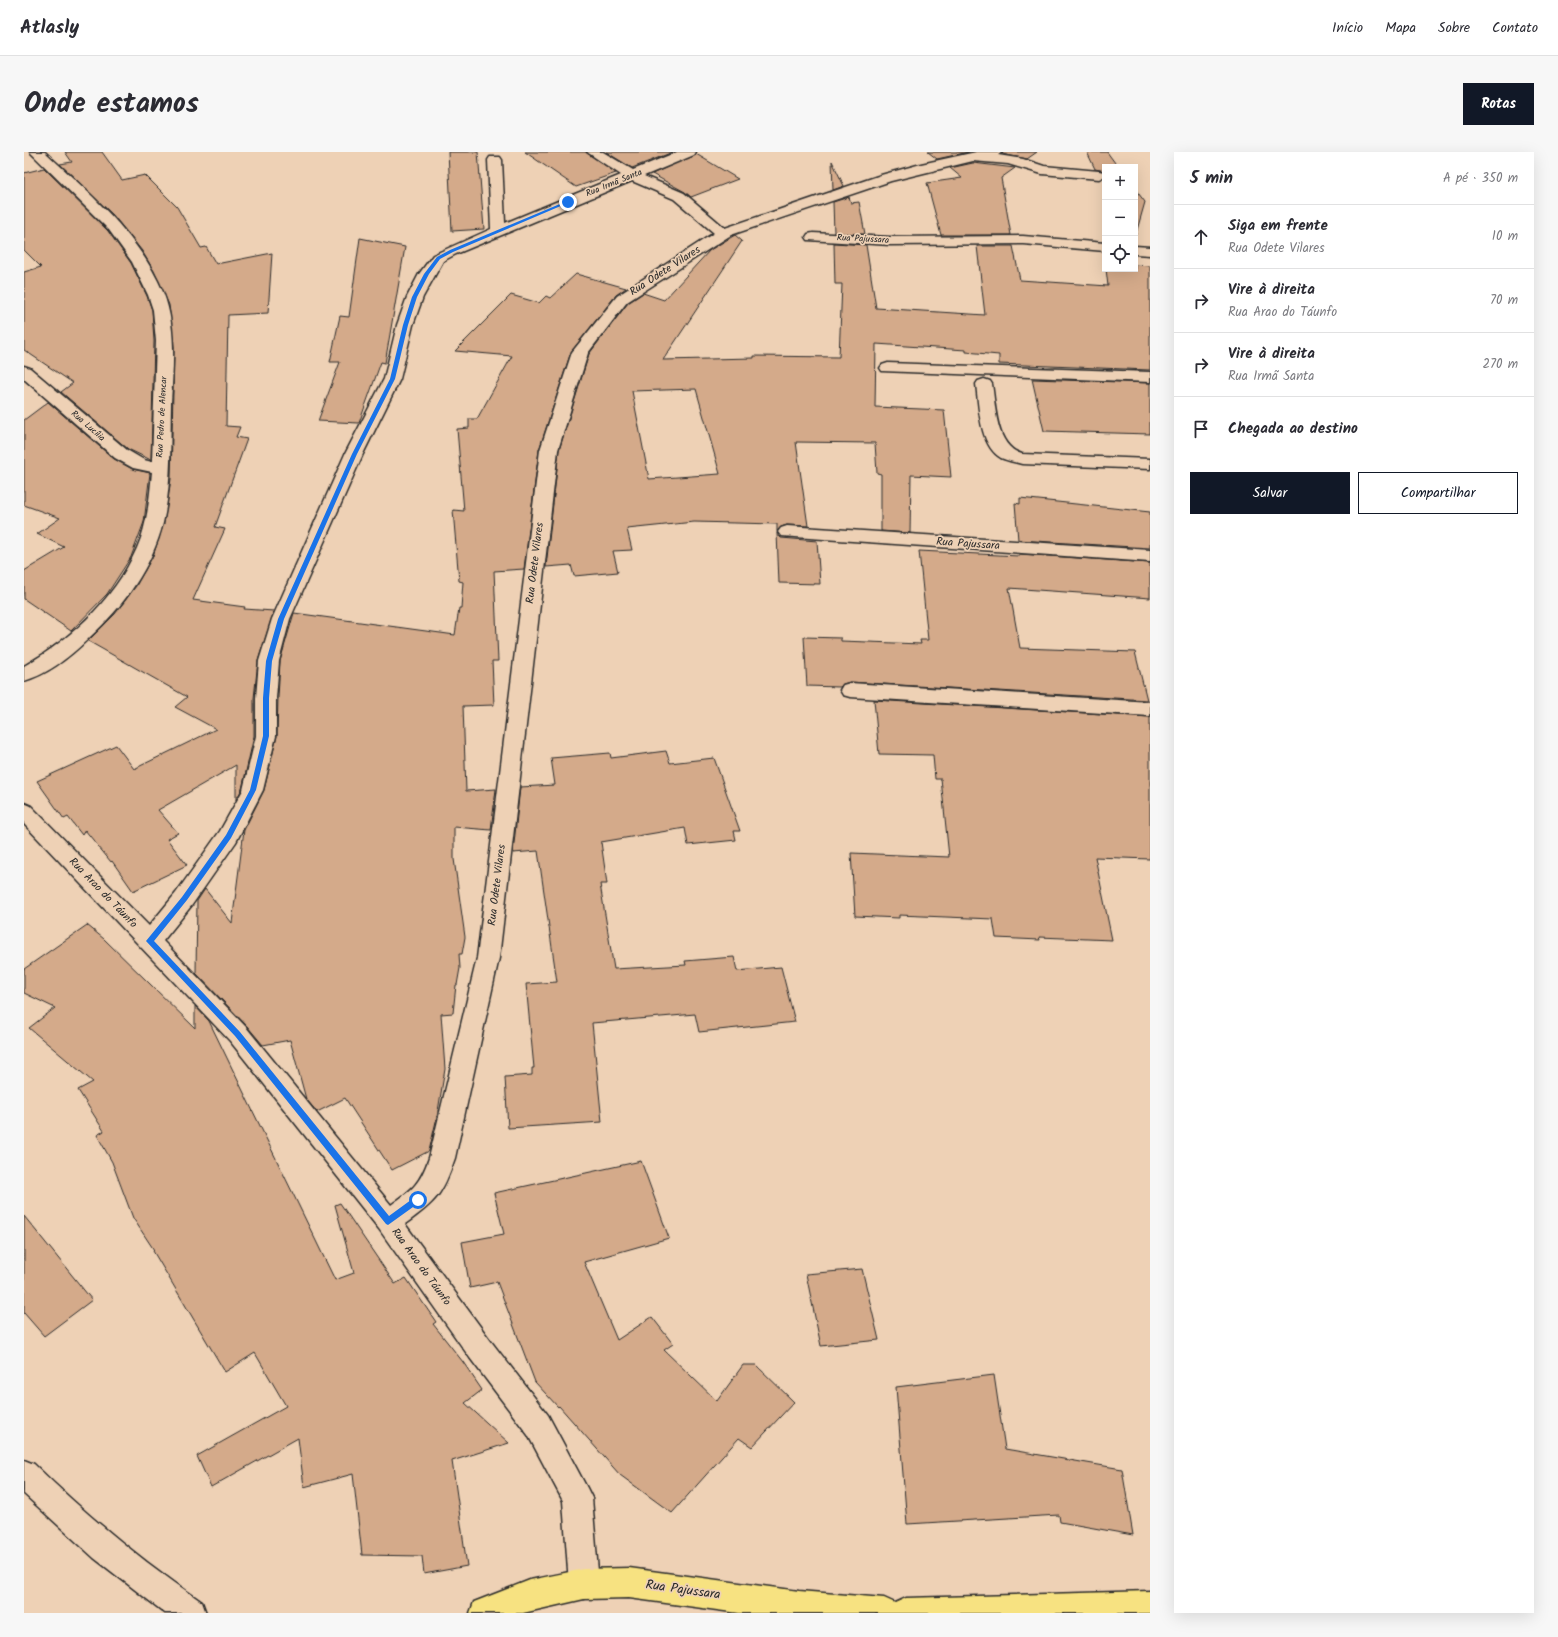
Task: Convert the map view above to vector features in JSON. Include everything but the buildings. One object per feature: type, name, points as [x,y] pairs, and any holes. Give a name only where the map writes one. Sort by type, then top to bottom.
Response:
[{"type":"main road","name":"Rua Pajussara","points":[[485,1613],[530,1595],[584,1584],[629,1583],[799,1606],[884,1613]]},
{"type":"main road","points":[[906,1613],[1150,1606]]},
{"type":"street","name":"Rua Pedro de Alencar","points":[[24,674],[48,661],[76,641],[96,620],[129,579],[150,536],[158,495],[165,358],[162,316],[150,281],[122,236],[37,152]]},
{"type":"street","points":[[594,152],[632,176],[679,196],[724,234]]},
{"type":"street","name":"Rua Irmã Santa","points":[[150,941],[184,898],[228,836],[253,790],[266,736],[266,698],[269,661],[281,619],[354,454],[392,379],[405,325],[415,297],[426,274],[438,258],[451,251],[689,152]]},
{"type":"street","name":"Rua Odete Vilares","points":[[388,1221],[423,1194],[433,1182],[442,1158],[486,966],[549,450],[571,376],[580,352],[622,299],[679,261],[724,234],[886,178],[926,167],[995,152]]},
{"type":"street","points":[[973,158],[1008,160],[1023,163],[1042,170],[1099,175]]},
{"type":"street","points":[[495,160],[498,231]]},
{"type":"street","name":"Rua Pajussara","points":[[814,237],[890,241],[1023,240],[1102,247]]},
{"type":"street","points":[[1138,250],[1150,251]]},
{"type":"street","points":[[888,368],[1150,377]]},
{"type":"street","name":"Rua Lucília","points":[[24,371],[121,454],[139,464],[159,468]]},
{"type":"street","points":[[984,384],[995,441],[1001,450],[1010,456],[1022,459],[1150,464]]},
{"type":"street","name":"Rua Pajussara","points":[[787,532],[1150,556]]},
{"type":"street","points":[[850,690],[1150,709]]},
{"type":"street","name":"Rua Arao do Táunfo","points":[[29,823],[150,941],[238,1034],[388,1221],[480,1349],[538,1425],[556,1456],[577,1498],[582,1543],[584,1584]]},
{"type":"street","points":[[24,1474],[92,1538],[159,1591],[192,1613]]},
{"type":"route","points":[[418,1200],[388,1221],[238,1034],[150,941],[184,898],[228,836],[253,790],[266,736],[266,698],[269,661],[281,619],[302,575],[354,454],[392,379],[405,325],[415,297],[426,274],[438,258],[451,251],[568,202]]}]
